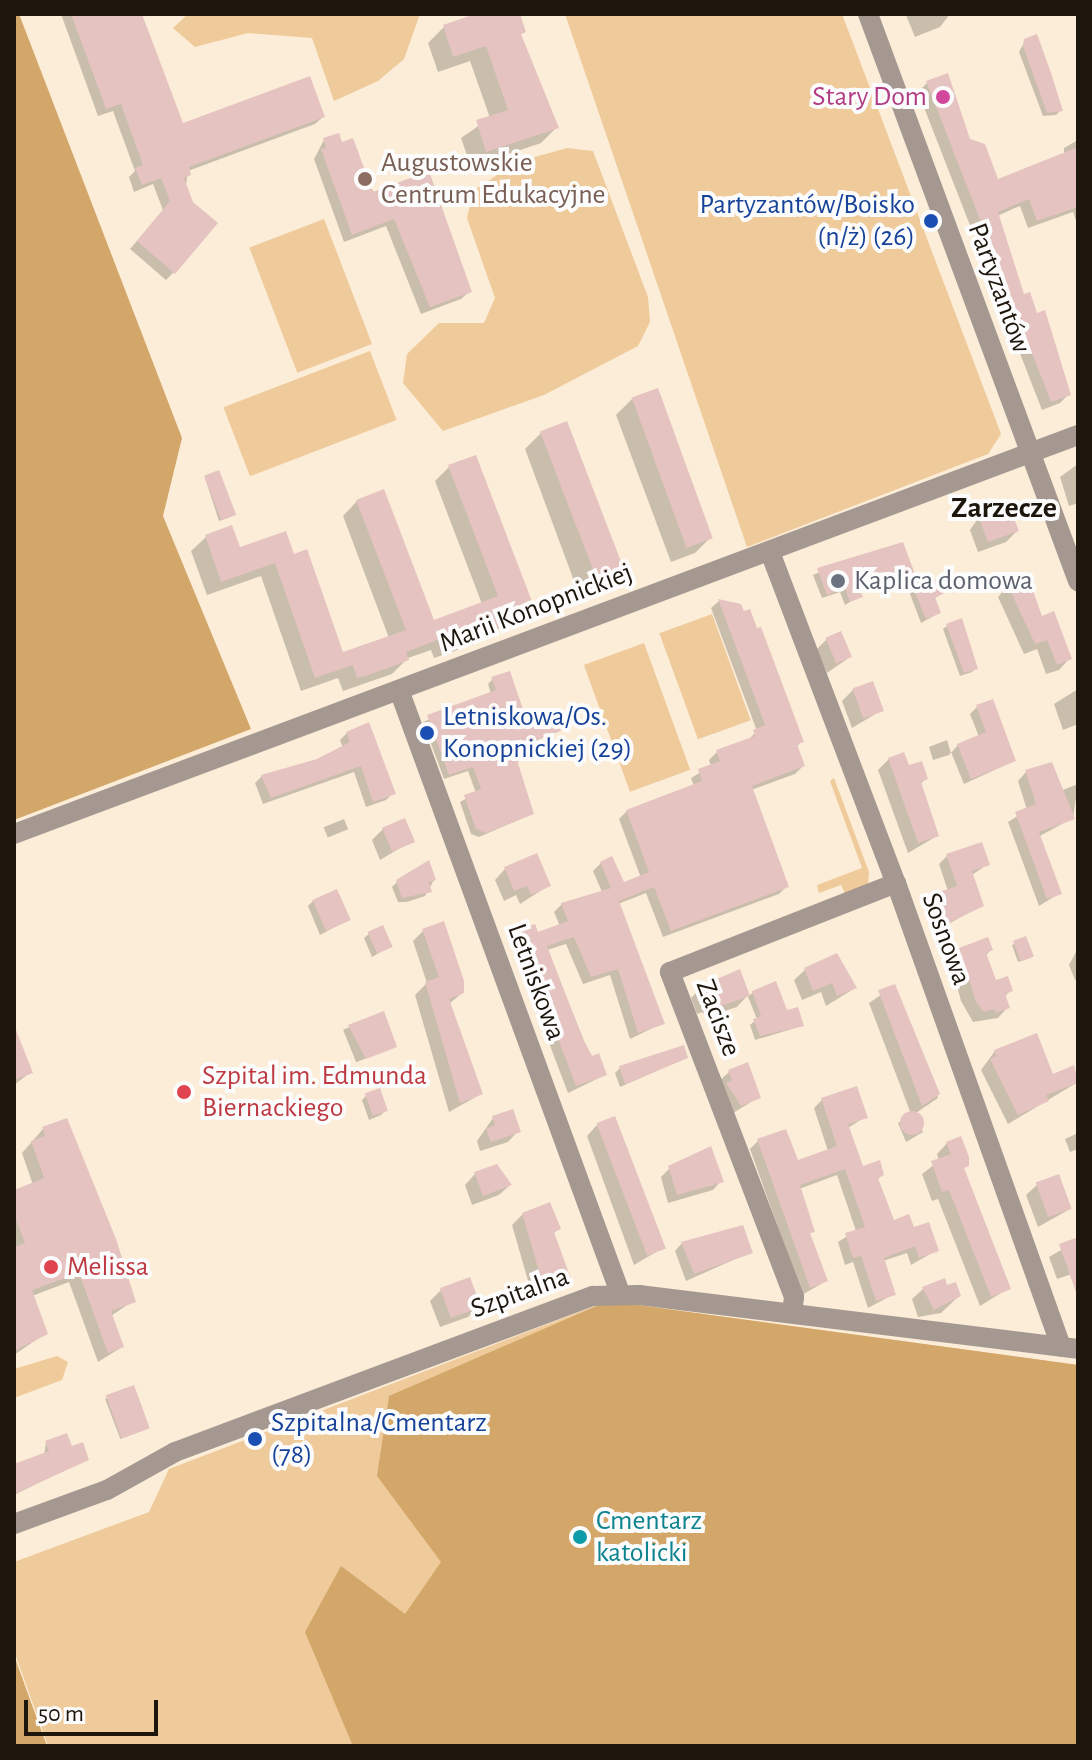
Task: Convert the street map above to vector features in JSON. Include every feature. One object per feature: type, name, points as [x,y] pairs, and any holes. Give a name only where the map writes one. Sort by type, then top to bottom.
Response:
[{"type":"street","name":"Partyzantów","points":[[868,14],[1078,581]]},
{"type":"street","name":"Marii Konopnickiej","points":[[14,834],[1078,435]]},
{"type":"street","name":"Sosnowa","points":[[770,552],[1070,1348]]},
{"type":"street","name":"Letniskowa","points":[[399,690],[620,1293]]},
{"type":"street","name":"Zacisze","points":[[792,1312],[794,1297],[670,972],[896,883]]},
{"type":"street","name":"Szpitalna","points":[[14,1524],[107,1490],[175,1452],[573,1302],[620,1293],[1070,1348]]},
{"type":"shaded area","points":[[14,14],[19,14],[182,438],[163,516],[251,729],[14,820]]},
{"type":"shaded area","points":[[188,14],[420,14],[404,59],[378,81],[334,101],[312,38],[248,33],[195,47],[173,28]]},
{"type":"shaded area","points":[[565,14],[842,14],[1001,434],[988,454],[747,547]]},
{"type":"shaded area","points":[[567,148],[593,151],[648,297],[650,322],[638,346],[544,395],[443,431],[403,383],[407,354],[439,323],[484,323],[495,298],[467,218],[473,191],[517,162]]},
{"type":"shaded area","points":[[324,219],[372,344],[297,373],[249,248]]},
{"type":"shaded area","points":[[370,351],[397,420],[250,476],[223,407]]},
{"type":"shaded area","points":[[712,614],[751,720],[698,739],[659,633]]},
{"type":"shaded area","points":[[644,643],[690,770],[630,792],[584,665]]},
{"type":"shaded area","points":[[834,778],[869,872],[868,884],[847,898],[841,885],[819,893],[817,885],[862,868],[830,781]]},
{"type":"shaded area","name":"Cmentarz katolicki","points":[[608,1301],[1078,1365],[1078,1746],[48,1746],[14,1651],[14,1562],[149,1512],[169,1469]]},
{"type":"shaded area","name":"Cmentarz katolicki","points":[[608,1301],[1078,1365],[1078,1746],[340,1746],[352,1744],[305,1632],[341,1566],[405,1614],[441,1562],[377,1476],[389,1396]]},
{"type":"shaded area","points":[[57,1356],[68,1362],[62,1380],[14,1398],[14,1369]]},
{"type":"shaded area","points":[[14,1655],[32,1705],[47,1746],[14,1746]]},
{"type":"building","points":[[71,14],[142,14],[183,123],[310,76],[325,117],[189,167],[191,175],[184,178],[193,202],[218,223],[175,274],[137,241],[170,201],[161,178],[142,185],[135,168],[143,165],[121,104],[106,109]]},
{"type":"building","points":[[475,14],[520,14],[526,32],[521,34],[559,128],[486,152],[476,120],[508,110],[486,46],[453,57],[443,25]]},
{"type":"building","points":[[1037,34],[1063,111],[1047,113],[1023,46],[1024,39]]},
{"type":"building","points":[[948,73],[970,139],[985,144],[998,179],[1078,147],[1078,207],[1037,221],[1029,199],[998,212],[1024,294],[1030,292],[1037,313],[1045,310],[1071,395],[1051,402],[926,81]]},
{"type":"building","points":[[339,133],[342,142],[353,138],[373,192],[429,171],[472,292],[430,307],[394,219],[352,235],[321,149],[326,148],[323,138]]},
{"type":"building","points":[[658,388],[713,538],[686,548],[632,398]]},
{"type":"building","points":[[567,421],[625,571],[598,582],[540,431]]},
{"type":"building","points":[[476,455],[533,604],[497,618],[500,627],[448,645],[445,637],[406,652],[409,660],[366,676],[357,678],[353,665],[315,678],[275,563],[221,582],[205,535],[232,525],[240,547],[286,531],[294,554],[307,549],[343,652],[406,630],[356,500],[384,489],[434,620],[498,596],[448,465]]},
{"type":"building","points":[[219,470],[236,515],[221,521],[204,476]]},
{"type":"building","points":[[1007,500],[1019,531],[988,542],[979,518],[986,516],[983,509]]},
{"type":"building","points":[[903,542],[915,574],[890,583],[886,574],[858,585],[863,597],[850,602],[845,588],[827,595],[817,568]]},
{"type":"building","points":[[951,573],[957,588],[935,597],[941,613],[926,619],[910,580],[926,574],[929,582]]},
{"type":"building","points":[[1028,577],[1042,616],[1054,611],[1072,659],[1057,665],[1047,640],[1035,644],[1007,584]]},
{"type":"building","points":[[718,599],[741,604],[744,611],[750,609],[757,628],[761,627],[804,742],[797,744],[805,766],[752,786],[789,887],[671,931],[654,887],[619,901],[665,1024],[638,1033],[618,969],[591,977],[574,937],[547,946],[583,1039],[592,1056],[599,1053],[607,1075],[576,1086],[517,930],[535,924],[538,932],[568,921],[561,903],[611,888],[600,862],[612,856],[624,882],[649,872],[626,810],[702,781],[698,769],[720,761],[716,750],[755,736],[753,730],[765,725]]},
{"type":"building","points":[[962,618],[978,669],[964,673],[946,624]]},
{"type":"building","points":[[841,631],[852,657],[836,663],[825,638]]},
{"type":"building","points":[[510,671],[527,721],[554,712],[561,731],[524,744],[530,756],[517,760],[534,814],[486,833],[476,829],[464,795],[481,789],[473,767],[449,775],[427,715],[496,690],[491,677]]},
{"type":"building","points":[[873,681],[884,711],[863,719],[852,689]]},
{"type":"building","points":[[993,699],[1016,761],[971,779],[957,744],[986,732],[976,705]]},
{"type":"building","points":[[369,722],[396,794],[373,802],[361,766],[271,798],[261,775],[317,759],[350,742],[346,732]]},
{"type":"building","points":[[904,752],[909,765],[922,761],[928,779],[921,782],[939,836],[918,843],[888,758]]},
{"type":"building","points":[[1052,762],[1075,819],[1039,832],[1062,894],[1047,899],[1015,812],[1036,804],[1025,770]]},
{"type":"building","points":[[405,818],[415,842],[392,852],[382,828]]},
{"type":"building","points":[[982,842],[990,865],[972,871],[984,906],[946,924],[936,893],[957,886],[946,854]]},
{"type":"building","points":[[537,853],[551,886],[531,895],[527,886],[514,891],[504,867]]},
{"type":"building","points":[[429,860],[436,880],[429,883],[432,892],[402,898],[396,880]]},
{"type":"building","points":[[337,889],[351,920],[326,931],[312,900]]},
{"type":"building","points":[[444,921],[464,981],[464,993],[449,999],[483,1094],[460,1103],[425,982],[439,977],[422,929]]},
{"type":"building","points":[[383,925],[393,947],[377,954],[367,932]]},
{"type":"building","points":[[1026,936],[1034,957],[1021,962],[1013,941]]},
{"type":"building","points":[[988,937],[993,950],[986,953],[996,980],[1008,976],[1013,991],[1005,994],[1010,1008],[996,1013],[994,1009],[984,1012],[976,1002],[959,948]]},
{"type":"building","points":[[837,953],[857,988],[837,996],[832,983],[813,991],[804,968]]},
{"type":"building","points":[[740,969],[750,996],[715,1008],[714,1003],[707,1005],[701,986]]},
{"type":"building","points":[[776,981],[787,1010],[798,1007],[804,1026],[760,1036],[753,1019],[761,1016],[752,991]]},
{"type":"building","points":[[895,984],[940,1094],[922,1106],[878,990]]},
{"type":"building","points":[[384,1011],[397,1047],[366,1059],[348,1025]]},
{"type":"building","points":[[14,1025],[33,1073],[14,1080]]},
{"type":"building","points":[[1037,1033],[1053,1074],[1074,1065],[1078,1083],[1046,1095],[1049,1101],[1018,1115],[990,1059],[996,1056],[994,1050]]},
{"type":"building","points":[[684,1045],[688,1058],[625,1084],[619,1066]]},
{"type":"building","points":[[748,1062],[761,1098],[741,1106],[726,1083],[732,1081],[728,1070]]},
{"type":"building","points":[[857,1086],[868,1118],[848,1124],[863,1166],[880,1160],[884,1175],[878,1178],[894,1220],[909,1214],[914,1227],[929,1222],[939,1251],[919,1258],[915,1246],[884,1258],[896,1295],[876,1301],[861,1256],[853,1258],[845,1233],[865,1227],[845,1169],[800,1185],[815,1232],[810,1233],[828,1281],[810,1288],[757,1139],[786,1129],[798,1160],[837,1146],[821,1098]]},
{"type":"building","points":[[380,1088],[388,1111],[373,1116],[365,1093]]},
{"type":"building","points":[[513,1109],[521,1132],[491,1142],[486,1129],[495,1125],[492,1116]]},
{"type":"building","points":[[912,1111],[921,1114],[924,1123],[921,1132],[912,1135],[903,1132],[900,1123],[903,1114]]},
{"type":"building","points":[[615,1116],[666,1249],[647,1256],[596,1123]]},
{"type":"building","points":[[67,1118],[116,1239],[136,1302],[111,1311],[124,1347],[108,1353],[79,1273],[32,1290],[48,1334],[14,1351],[14,1247],[25,1243],[14,1214],[14,1190],[44,1178],[31,1141],[45,1136],[42,1127]]},
{"type":"building","points":[[961,1136],[969,1157],[969,1166],[964,1168],[1011,1289],[991,1297],[949,1190],[942,1192],[931,1161],[951,1154],[946,1142]]},
{"type":"building","points":[[711,1146],[724,1182],[677,1195],[668,1166]]},
{"type":"building","points":[[497,1164],[512,1185],[483,1196],[474,1172]]},
{"type":"building","points":[[1059,1174],[1072,1209],[1048,1217],[1036,1183]]},
{"type":"building","points":[[550,1202],[561,1229],[554,1232],[571,1279],[544,1288],[522,1213]]},
{"type":"building","points":[[743,1225],[753,1253],[694,1274],[681,1242]]},
{"type":"building","points":[[1078,1237],[1078,1292],[1076,1292],[1059,1244]]},
{"type":"building","points":[[470,1277],[481,1307],[451,1318],[440,1288]]},
{"type":"building","points":[[945,1278],[947,1285],[956,1282],[961,1296],[934,1310],[922,1287]]},
{"type":"building","points":[[134,1385],[150,1428],[122,1438],[106,1395]]},
{"type":"building","points":[[67,1433],[72,1446],[83,1442],[89,1460],[14,1494],[14,1464],[49,1451],[45,1441]]},
{"type":"place","name":"Stary Dom","points":[[943,97]]},
{"type":"place","name":"Augustowskie Centrum Edukacyjne","points":[[365,179]]},
{"type":"place","name":"Partyzantów/Boisko (n/ż) (26)","points":[[931,221]]},
{"type":"place","name":"Kaplica domowa","points":[[838,581]]},
{"type":"place","name":"Letniskowa/Os. Konopnickiej (29)","points":[[427,733]]},
{"type":"place","name":"Szpital im. Edmunda Biernackiego","points":[[184,1092]]},
{"type":"place","name":"Melissa","points":[[51,1267]]},
{"type":"place","name":"Szpitalna/Cmentarz (78)","points":[[255,1439]]},
{"type":"place","name":"Cmentarz katolicki","points":[[580,1537]]},
{"type":"district","name":"Zarzecze","points":[[1004,508]]}]
